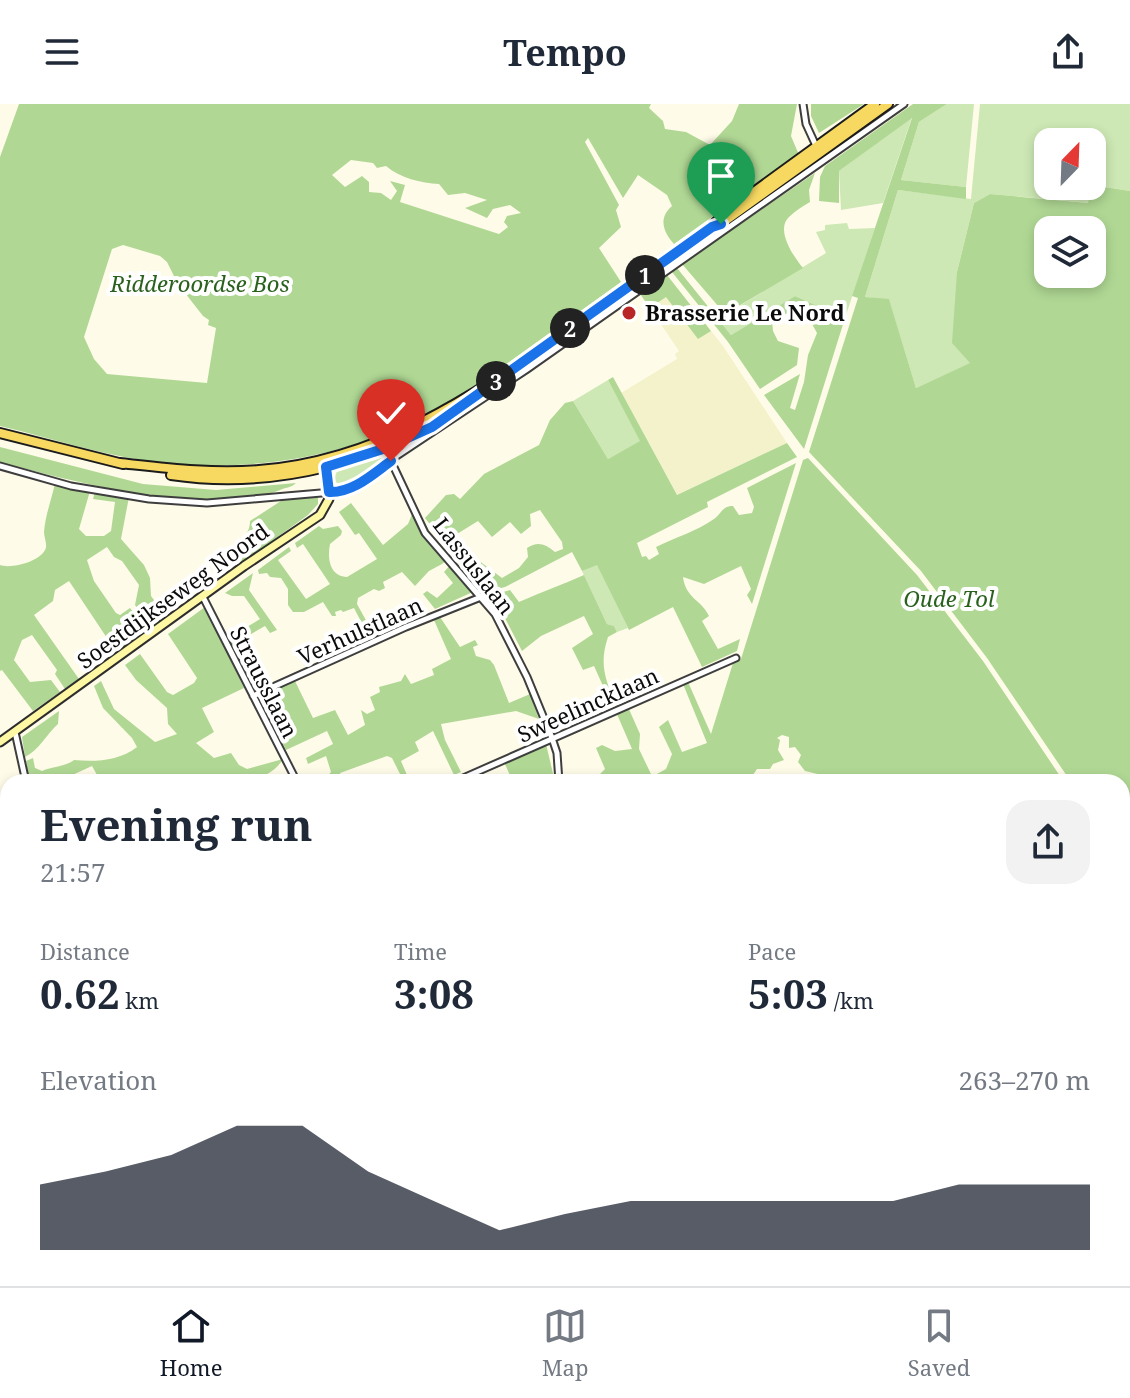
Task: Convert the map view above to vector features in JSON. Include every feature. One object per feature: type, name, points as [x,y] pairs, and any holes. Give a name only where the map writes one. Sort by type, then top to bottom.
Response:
[{"type":"main road","points":[[820,154],[875,104]]},
{"type":"main road","points":[[0,433],[182,476],[237,479],[287,474],[383,449],[413,437],[459,409],[712,227],[729,210],[820,154],[888,104]]},
{"type":"main road","points":[[326,463],[329,492]]},
{"type":"main road","name":"Soestdijkseweg Noord","points":[[0,742],[320,515],[328,505],[329,492]]},
{"type":"street","points":[[803,104],[806,124],[820,154]]},
{"type":"street","points":[[0,466],[71,486],[149,499],[207,503],[344,491],[526,370],[727,228],[820,154],[904,104]]},
{"type":"street","name":"Lassuslaan","points":[[391,461],[425,533],[481,597],[506,634],[552,738],[558,774]]},
{"type":"street","name":"Strausslaan","points":[[203,597],[293,774]]},
{"type":"street","name":"Verhulstlaan","points":[[253,696],[481,597]]},
{"type":"street","name":"Sweelincklaan","points":[[472,774],[736,658]]},
{"type":"street","points":[[15,732],[24,774]]},
{"type":"shaded area","points":[[666,296],[698,338],[711,331],[787,443],[677,495],[621,393],[677,359],[675,354],[679,351],[650,308]]},
{"type":"green space","name":"Ridderoordse Bos","points":[[19,104],[651,104],[649,108],[663,121],[665,129],[686,132],[710,145],[732,121],[739,104],[797,104],[791,136],[799,155],[674,244],[664,225],[665,215],[672,206],[667,195],[638,175],[623,198],[588,138],[585,142],[619,205],[616,210],[621,227],[599,248],[621,282],[473,388],[400,428],[302,458],[234,465],[166,463],[124,457],[0,426],[0,157]],"holes":[[[351,160],[373,163],[377,168],[386,166],[411,179],[439,184],[448,195],[465,193],[487,200],[465,208],[487,218],[493,209],[510,205],[521,213],[507,216],[504,222],[508,227],[499,234],[400,202],[405,185],[390,181],[397,191],[391,200],[381,193],[369,192],[369,182],[362,176],[345,187],[332,175]],[[123,245],[160,256],[167,262],[178,284],[209,320],[208,325],[216,328],[207,383],[107,374],[94,359],[84,337],[112,249]]]},
{"type":"green space","points":[[811,104],[864,104],[819,133],[811,116]]},
{"type":"green space","name":"Oude Tol","points":[[913,104],[947,104],[919,122],[901,180],[966,187],[966,199],[898,190],[865,297],[889,299],[916,388],[970,363],[952,343],[957,272],[974,203],[990,194],[1088,203],[1089,200],[1106,200],[1106,187],[1130,191],[1130,774],[1066,774],[987,658],[921,571],[809,452],[858,298],[852,296],[912,118],[839,171],[839,203],[819,201],[820,177],[825,166]]},
{"type":"green space","points":[[947,104],[974,104],[966,187],[901,180],[919,122]]},
{"type":"green space","points":[[980,104],[1130,104],[1130,191],[1106,187],[1106,128],[1034,128],[1034,198],[990,194],[974,203],[957,272],[971,363],[916,388],[889,300],[865,297],[898,190],[971,199]]},
{"type":"green space","points":[[912,117],[883,203],[841,210],[839,171]]},
{"type":"green space","points":[[815,173],[809,190],[810,202],[789,217],[784,229],[787,243],[803,268],[725,314],[682,264]]},
{"type":"green space","points":[[1056,200],[1089,200],[1089,203]]},
{"type":"green space","points":[[847,223],[849,229],[875,228],[845,318],[795,296],[731,335],[718,319],[826,253],[816,232],[825,230],[825,225]]},
{"type":"green space","points":[[677,268],[731,335],[795,296],[845,318],[804,449],[764,395],[800,374],[790,408],[795,410],[808,355],[817,333],[802,306],[772,321],[778,341],[799,348],[797,365],[760,389],[728,342],[672,272]]},
{"type":"green space","points":[[667,275],[711,331],[698,339],[666,297],[650,308],[640,294]]},
{"type":"green space","points":[[613,377],[677,495],[787,443],[797,457],[707,502],[708,507],[637,543],[642,557],[646,556],[649,560],[659,554],[656,547],[693,531],[727,507],[733,506],[739,515],[752,513],[754,507],[747,488],[796,463],[752,604],[747,595],[751,589],[741,566],[704,584],[683,577],[690,595],[709,616],[702,621],[718,649],[740,639],[737,651],[702,667],[673,607],[629,630],[597,565],[582,571],[572,552],[505,587],[490,591],[470,568],[478,560],[502,578],[519,568],[528,557],[527,548],[531,546],[541,544],[555,552],[563,549],[562,542],[540,510],[530,514],[531,526],[521,534],[510,522],[492,537],[478,521],[444,542],[425,518],[446,495],[454,494],[460,499],[484,474],[539,445],[550,420],[565,403],[573,401],[608,459],[640,441],[608,380]]},
{"type":"green space","points":[[608,380],[641,441],[608,459],[573,401]]},
{"type":"green space","points":[[443,422],[353,482],[341,485],[334,481],[338,467]]},
{"type":"green space","points":[[0,447],[143,484],[216,490],[296,483],[252,498],[218,501],[180,499],[102,487],[0,462]]},
{"type":"green space","points":[[808,458],[917,575],[983,661],[1059,774],[818,774],[805,771],[798,762],[801,755],[795,747],[789,748],[789,737],[782,735],[777,738],[780,740],[778,750],[784,760],[773,764],[770,769],[757,769],[754,774],[657,774],[666,769],[672,754],[659,727],[668,720],[682,752],[707,743],[683,684],[688,682],[711,734],[733,663],[741,659],[803,460]]},
{"type":"green space","points":[[55,483],[90,491],[79,529],[86,536],[104,536],[111,531],[115,502],[93,499],[95,492],[129,497],[121,539],[144,565],[150,578],[151,596],[166,616],[151,627],[135,605],[139,585],[122,561],[114,557],[107,547],[87,560],[94,581],[116,613],[120,615],[130,608],[148,630],[119,650],[109,641],[69,581],[55,590],[53,601],[34,615],[79,679],[65,689],[55,674],[57,670],[32,635],[22,640],[14,660],[30,682],[51,680],[60,692],[33,711],[0,671],[0,565],[24,564],[45,550],[45,526]]},
{"type":"green space","points":[[318,498],[318,504],[308,515],[240,564],[237,550],[250,521],[284,499]]},
{"type":"green space","points":[[351,503],[383,545],[408,524],[413,512],[448,559],[429,571],[415,586],[402,572],[383,582],[385,588],[379,591],[374,589],[358,598],[357,604],[374,635],[369,637],[354,608],[335,612],[336,616],[332,616],[323,602],[304,612],[293,612],[288,605],[288,589],[281,578],[270,577],[267,573],[259,574],[258,570],[289,547],[291,551],[278,560],[306,599],[330,584],[303,544],[297,548],[295,543],[319,526],[323,529],[338,526],[342,531],[330,544],[329,550],[331,566],[337,574],[347,577],[377,559],[339,512]]},
{"type":"green space","points":[[452,563],[474,585],[475,591],[435,609],[423,594],[427,591],[437,598],[453,583],[444,572]]},
{"type":"green space","points":[[597,564],[628,628],[617,632],[614,626],[607,624],[582,571]]},
{"type":"green space","points":[[253,573],[249,590],[277,630],[270,633],[265,626],[237,642],[256,676],[268,683],[254,689],[227,639],[260,619],[244,596],[225,593]]},
{"type":"green space","points":[[584,575],[607,624],[614,626],[617,632],[608,637],[604,655],[606,679],[616,704],[612,706],[594,666],[583,670],[572,648],[593,634],[584,616],[541,636],[522,651],[493,595],[510,590],[519,602]]},
{"type":"green space","points":[[205,607],[244,688],[202,708],[214,732],[196,743],[214,758],[231,753],[239,765],[247,769],[283,759],[276,768],[267,774],[96,774],[92,766],[74,774],[28,774],[26,761],[33,758],[35,768],[42,771],[74,760],[115,758],[137,747],[103,708],[94,686],[101,681],[114,709],[155,742],[177,734],[168,724],[167,708],[136,680],[125,665],[140,654],[167,692],[173,695],[194,683],[197,678],[168,634]]},
{"type":"green space","points":[[440,617],[460,647],[475,640],[478,645],[473,647],[476,656],[490,660],[494,665],[509,703],[530,694],[539,719],[516,711],[441,724],[445,740],[461,772],[456,774],[454,774],[433,731],[415,742],[419,751],[401,761],[407,774],[400,774],[392,758],[387,756],[340,774],[329,774],[326,756],[308,764],[306,758],[333,744],[327,731],[286,750],[259,697],[295,681],[313,718],[335,710],[348,735],[365,725],[361,710],[367,714],[375,710],[370,697],[380,692],[379,687],[401,681],[405,674],[411,684],[434,675],[432,669],[451,659],[434,620]]},
{"type":"green space","points":[[628,707],[640,734],[639,749],[651,774],[600,774],[605,769],[596,748],[602,745],[615,751],[632,749],[616,712]]},
{"type":"green space","points":[[59,711],[58,724],[25,757],[22,737]]},
{"type":"green space","points":[[546,744],[553,774],[509,774],[504,762]]},
{"type":"place","name":"Brasserie Le Nord","points":[[629,313]]},
{"type":"route","points":[[391,461],[353,487],[329,492],[326,467],[383,449],[432,427],[712,227],[721,224]]}]
